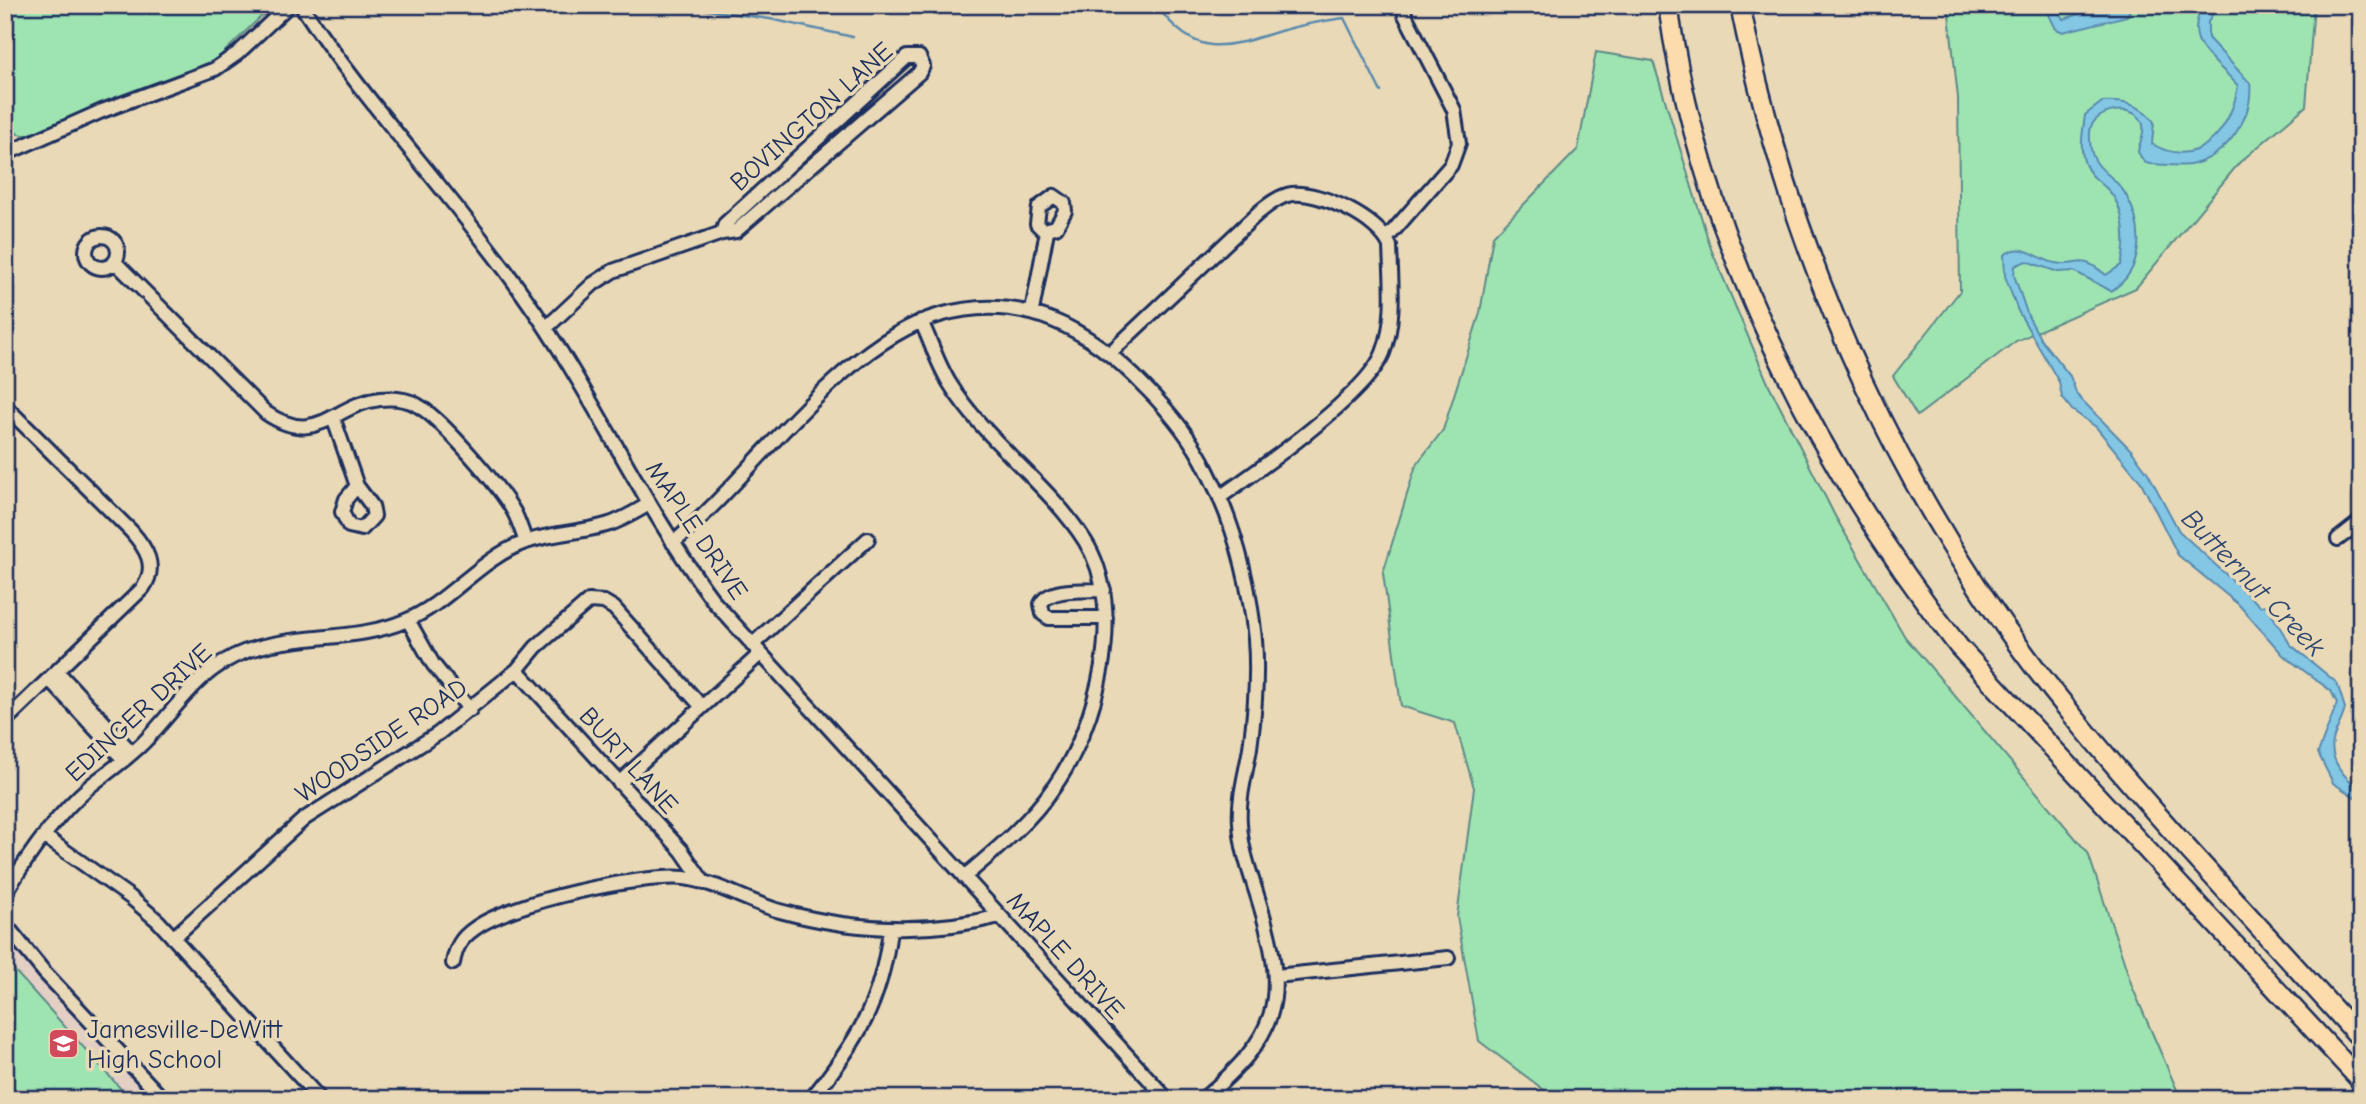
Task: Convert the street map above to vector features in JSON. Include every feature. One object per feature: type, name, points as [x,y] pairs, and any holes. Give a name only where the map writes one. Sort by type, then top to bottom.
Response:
[{"type":"highway","points":[[1668,5],[1694,124],[1713,191],[1756,307],[1796,395],[1865,516],[1917,592],[1968,657],[2361,1081]]},
{"type":"highway","points":[[1740,5],[1759,95],[1788,190],[1822,286],[1856,369],[1935,520],[1991,607],[2074,718],[2361,1039]]},
{"type":"street","points":[[5,154],[102,111],[215,69],[238,53],[289,5]]},
{"type":"street","name":"MAPLE DRIVE","points":[[302,5],[344,65],[446,189],[546,328],[649,504],[715,603],[1167,1099]]},
{"type":"street","points":[[1387,238],[1451,165],[1459,143],[1454,110],[1430,68],[1405,15],[1404,5]]},
{"type":"street","name":"BOVINGTON LANE","points":[[546,328],[593,284],[613,271],[722,233],[725,224],[786,178],[919,73],[923,66],[919,57],[907,57],[786,178]]},
{"type":"street","points":[[1110,353],[1258,213],[1288,195],[1303,194],[1322,199],[1375,224],[1387,238],[1392,289],[1390,330],[1383,353],[1373,372],[1296,442],[1220,497]]},
{"type":"street","points":[[1032,311],[1047,231]]},
{"type":"street","points":[[114,262],[266,413],[280,422],[303,428],[334,420],[369,401],[402,399],[416,404],[433,417],[501,493],[514,512],[526,541]]},
{"type":"street","points":[[673,543],[702,518],[828,389],[893,335],[942,314],[977,308],[1032,311],[1073,328],[1110,353],[1160,402],[1188,438],[1220,497],[1241,555],[1255,642],[1256,692],[1239,821],[1250,874],[1272,950],[1276,976],[1275,996],[1264,1036],[1249,1056],[1203,1099]]},
{"type":"street","points":[[921,321],[950,383],[964,403],[1031,476],[1085,541],[1098,566],[1104,590],[1106,618],[1094,694],[1073,758],[1033,815],[964,877]]},
{"type":"street","points":[[5,406],[80,477],[131,531],[149,555],[149,573],[142,588],[5,721]]},
{"type":"street","points":[[334,420],[357,486]]},
{"type":"street","name":"EDINGER DRIVE","points":[[5,894],[44,836],[81,795],[128,756],[187,690],[228,658],[278,643],[408,620],[433,606],[491,559],[526,541],[607,525],[649,504]]},
{"type":"street","points":[[2337,539],[2361,521]]},
{"type":"street","points":[[619,783],[702,707],[867,539]]},
{"type":"street","points":[[1104,590],[1056,593],[1045,597],[1041,604],[1043,614],[1049,618],[1106,618]]},
{"type":"street","name":"WOODSIDE ROAD","points":[[173,938],[304,819],[439,733],[470,710],[517,670],[536,647],[589,601],[604,602],[614,608],[702,707]]},
{"type":"street","points":[[408,620],[433,664],[470,710]]},
{"type":"street","name":"BURT LANE","points":[[517,670],[682,851],[704,883]]},
{"type":"street","points":[[53,675],[128,756]]},
{"type":"street","points":[[44,836],[130,897],[173,938],[320,1099]]},
{"type":"street","points":[[453,963],[461,940],[476,927],[520,909],[625,883],[663,878],[704,883],[779,911],[890,930],[925,929],[1000,916]]},
{"type":"street","points":[[5,924],[45,973],[163,1099]]},
{"type":"street","points":[[811,1099],[841,1062],[874,1003],[884,977],[890,930]]},
{"type":"street","points":[[1276,976],[1448,958]]},
{"type":"shaded area","name":"Jamesville-DeWitt High School","points":[[5,909],[73,989],[173,1099],[5,1099]]},
{"type":"green space","points":[[5,5],[273,5],[213,63],[175,81],[102,105],[30,136],[18,134],[5,120]]},
{"type":"green space","points":[[1948,5],[2314,5],[2306,106],[2239,163],[2136,288],[2016,341],[1917,416],[1893,376],[1960,291],[1958,98]]},
{"type":"green space","points":[[1596,52],[1653,61],[1711,249],[1767,381],[1835,516],[1905,637],[2088,853],[2133,989],[2181,1099],[1556,1099],[1479,1041],[1457,917],[1474,788],[1455,723],[1401,706],[1383,573],[1416,465],[1443,430],[1480,313],[1493,236],[1578,149]]},
{"type":"green space","points":[[5,960],[130,1099],[5,1099]]},
{"type":"water","points":[[2044,5],[2052,5],[2064,19],[2101,7],[2133,5],[2127,16],[2063,32],[2056,29]]},
{"type":"water","points":[[2204,5],[2218,5],[2208,22],[2208,38],[2250,83],[2248,109],[2236,133],[2217,152],[2194,164],[2149,164],[2144,162],[2138,152],[2143,135],[2143,125],[2139,117],[2133,113],[2115,111],[2098,118],[2092,124],[2090,132],[2093,155],[2126,195],[2136,221],[2138,247],[2130,272],[2111,291],[2074,271],[2058,272],[2026,261],[2015,266],[2014,275],[2028,316],[2041,340],[2070,376],[2077,395],[2131,450],[2148,473],[2179,531],[2260,606],[2266,605],[2290,644],[2337,683],[2345,708],[2335,733],[2333,755],[2344,775],[2361,788],[2361,801],[2333,783],[2318,753],[2337,703],[2331,691],[2283,655],[2239,605],[2178,555],[2141,482],[2096,427],[2072,410],[2062,397],[2059,382],[2018,311],[2005,276],[2004,255],[2017,249],[2055,263],[2084,262],[2106,275],[2121,265],[2124,247],[2122,217],[2115,199],[2085,164],[2082,140],[2085,115],[2102,102],[2125,103],[2138,107],[2154,122],[2152,144],[2169,151],[2185,152],[2198,149],[2210,141],[2228,117],[2238,86],[2203,49],[2198,40],[2198,18]]},
{"type":"waterway","points":[[673,5],[770,19],[853,37]]},
{"type":"waterway","points":[[1156,5],[1185,34],[1198,42],[1212,45],[1242,42],[1296,27],[1344,18],[1381,92]]},
{"type":"place","name":"Jamesville-DeWitt High School","points":[[64,1044]]},
{"type":"water label","name":"Butternut Creek","points":[[2254,582]]}]
